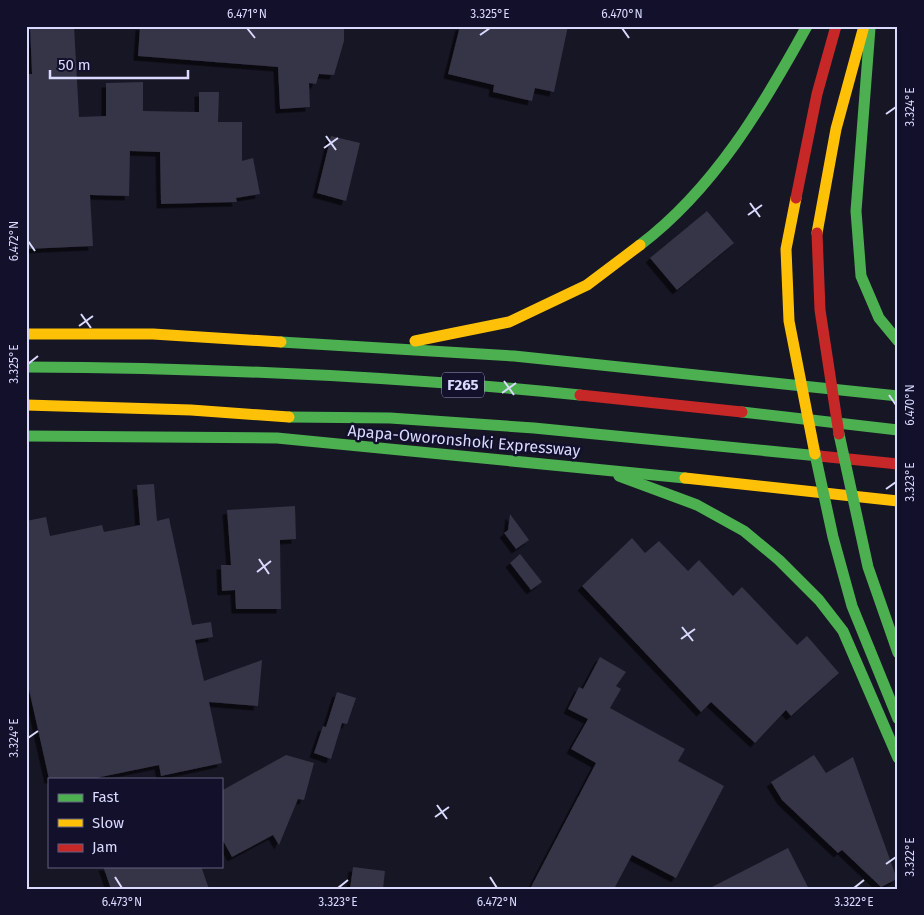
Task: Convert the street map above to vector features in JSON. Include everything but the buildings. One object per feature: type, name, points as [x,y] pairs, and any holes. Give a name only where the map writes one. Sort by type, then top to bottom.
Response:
[{"type":"main road","points":[[378,348],[509,322],[587,285],[664,227],[720,165],[768,97],[807,26]]},
{"type":"main road","points":[[836,26],[816,94],[786,249],[789,321],[802,398],[833,537],[852,606],[898,719]]},
{"type":"main road","points":[[864,26],[845,85],[831,150],[816,242],[818,285],[826,363],[848,486],[867,564],[898,653]]},
{"type":"main road","points":[[870,26],[856,211],[861,276],[879,318],[898,341]]},
{"type":"main road","points":[[26,334],[153,334],[378,348],[617,366],[898,396]]},
{"type":"main road","name":"F265","points":[[26,366],[220,370],[537,389],[898,430]]},
{"type":"main road","name":"Apapa-Oworonshoki Expressway","points":[[26,405],[390,418],[534,428],[898,464]]},
{"type":"main road","name":"Apapa-Oworonshoki Expressway","points":[[26,436],[277,438],[601,469],[898,501]]},
{"type":"main road","points":[[601,469],[697,505],[744,531],[779,560],[819,600],[843,631],[898,758]]},
{"type":"traffic: fast","points":[[640,245],[667,223],[714,172],[754,116],[807,26]]},
{"type":"traffic: fast","points":[[870,28],[856,211],[861,276],[879,318],[898,341]]},
{"type":"traffic: fast","points":[[281,342],[514,356],[898,396]]},
{"type":"traffic: fast","points":[[26,367],[165,369],[303,374],[511,388],[580,395]]},
{"type":"traffic: fast","points":[[742,412],[898,430]]},
{"type":"traffic: fast","points":[[289,417],[390,418],[534,428],[819,456]]},
{"type":"traffic: fast","points":[[839,434],[868,567],[898,653]]},
{"type":"traffic: fast","points":[[26,436],[277,438],[685,478]]},
{"type":"traffic: fast","points":[[815,454],[833,537],[852,606],[898,719]]},
{"type":"traffic: fast","points":[[619,476],[697,505],[744,531],[779,560],[819,600],[843,631],[898,758]]},
{"type":"traffic: slow","points":[[817,233],[836,129],[864,26]]},
{"type":"traffic: slow","points":[[796,198],[786,249],[789,321],[815,454]]},
{"type":"traffic: slow","points":[[415,341],[509,322],[587,285],[640,245]]},
{"type":"traffic: slow","points":[[26,334],[153,334],[281,342]]},
{"type":"traffic: slow","points":[[26,405],[191,410],[289,417]]},
{"type":"traffic: slow","points":[[685,478],[898,501]]},
{"type":"traffic: jam","points":[[796,198],[817,94],[836,26]]},
{"type":"traffic: jam","points":[[817,233],[820,310],[839,434]]},
{"type":"traffic: jam","points":[[580,395],[742,412]]},
{"type":"traffic: jam","points":[[819,456],[898,464]]}]
